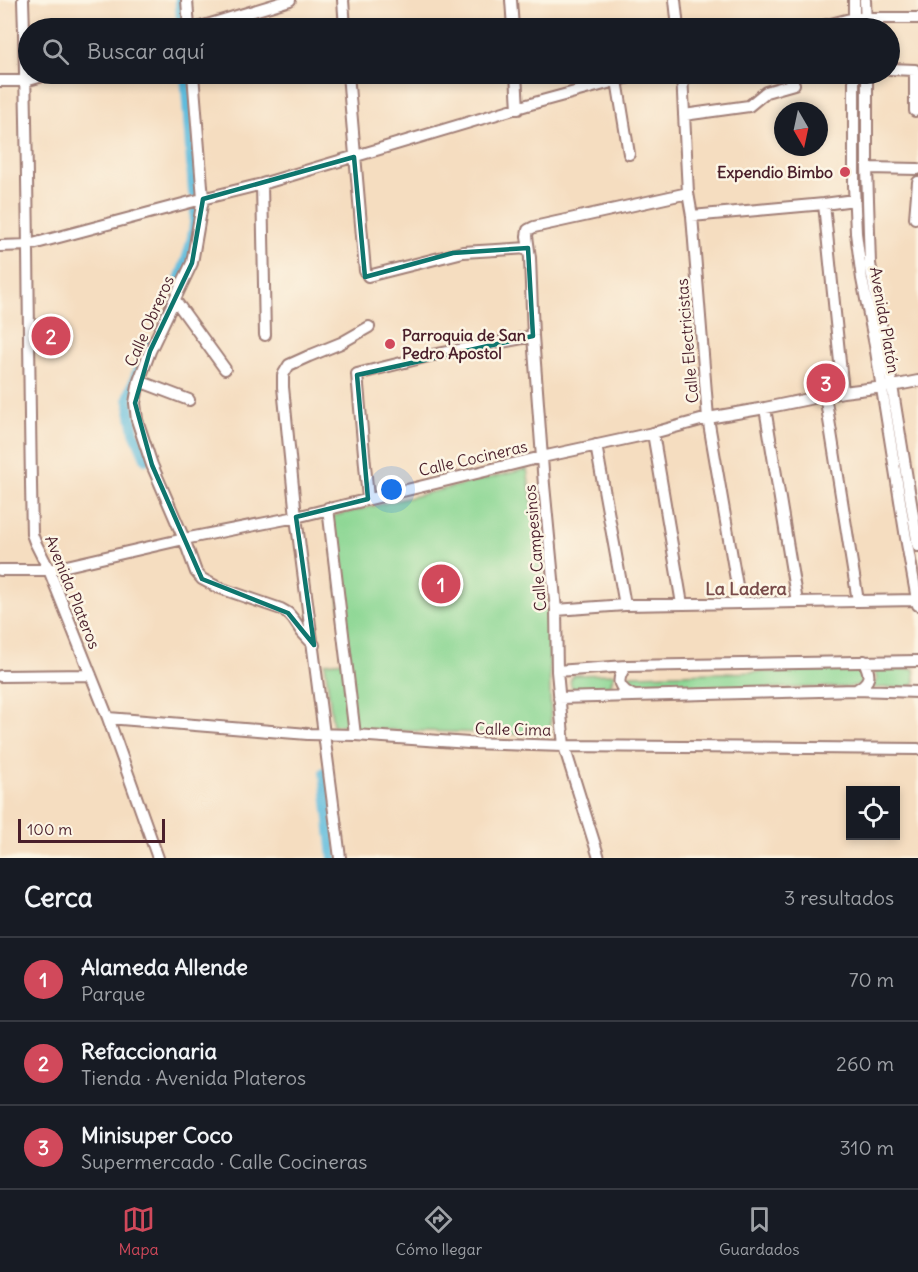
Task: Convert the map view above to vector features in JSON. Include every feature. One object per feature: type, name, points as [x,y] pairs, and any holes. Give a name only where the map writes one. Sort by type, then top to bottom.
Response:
[{"type":"street","name":"Avenida Plateros","points":[[23,0],[24,18]]},
{"type":"street","points":[[187,0],[188,18]]},
{"type":"street","points":[[226,18],[269,3],[290,0]]},
{"type":"street","points":[[343,0],[344,18]]},
{"type":"street","points":[[511,0],[512,18]]},
{"type":"street","points":[[675,0],[677,18]]},
{"type":"street","points":[[854,0],[859,18]]},
{"type":"street","points":[[861,18],[865,0]]},
{"type":"street","points":[[900,20],[918,18]]},
{"type":"street","points":[[900,69],[915,70],[915,111]]},
{"type":"street","points":[[0,81],[18,81]]},
{"type":"street","name":"Avenida Plateros","points":[[26,84],[34,542],[49,570],[108,718],[158,858]]},
{"type":"street","name":"Calle Obreros","points":[[194,84],[200,199],[192,263],[150,351],[139,381],[135,403],[142,436],[193,566],[202,579],[217,587],[288,613],[314,645]]},
{"type":"street","points":[[349,84],[365,272],[368,276],[453,253],[528,248]]},
{"type":"street","points":[[517,84],[518,109]]},
{"type":"street","points":[[0,246],[29,245],[262,184],[603,84]]},
{"type":"street","points":[[618,84],[629,154]]},
{"type":"street","name":"Calle Electricistas","points":[[682,84],[688,193],[692,216],[708,418],[740,603]]},
{"type":"street","points":[[684,115],[749,106],[766,92],[794,84]]},
{"type":"street","name":"Avenida Platón","points":[[854,84],[856,233],[875,345],[887,387]]},
{"type":"street","name":"Avenida Platón","points":[[867,84],[870,264],[887,387],[914,539],[918,605]]},
{"type":"street","points":[[867,168],[918,169]]},
{"type":"street","points":[[915,218],[918,182]]},
{"type":"street","points":[[262,184],[264,335]]},
{"type":"street","name":"Calle Campesinos","points":[[599,858],[564,746],[557,671],[556,610],[533,336],[528,230],[688,193]]},
{"type":"street","points":[[692,216],[854,200]]},
{"type":"street","points":[[824,204],[843,392]]},
{"type":"street","points":[[175,300],[225,369]]},
{"type":"street","points":[[340,858],[296,517],[283,375],[289,365],[341,343],[369,327]]},
{"type":"street","points":[[368,499],[357,374],[433,355],[533,336]]},
{"type":"street","points":[[139,381],[189,400]]},
{"type":"street","name":"Calle Cocineras","points":[[0,570],[49,570],[184,539],[296,517],[708,418],[825,395],[918,381]]},
{"type":"street","points":[[825,395],[858,601]]},
{"type":"street","points":[[765,408],[797,602]]},
{"type":"street","points":[[653,433],[682,604]]},
{"type":"street","points":[[596,445],[625,605]]},
{"type":"street","points":[[328,508],[356,735]]},
{"type":"street","points":[[556,610],[625,605],[917,600]]},
{"type":"street","points":[[856,690],[865,684],[869,677],[864,661]]},
{"type":"street","points":[[557,671],[626,666],[918,661]]},
{"type":"street","points":[[626,666],[620,676],[620,684],[624,691],[634,697]]},
{"type":"street","points":[[0,676],[91,675]]},
{"type":"street","points":[[559,698],[856,690],[918,692]]},
{"type":"street","name":"Calle Cima","points":[[108,718],[308,734],[469,743],[918,749]]},
{"type":"highlighted area","points":[[354,157],[365,277],[453,253],[528,248],[533,336],[357,375],[368,499],[296,517],[314,645],[288,613],[202,579],[152,465],[135,403],[150,351],[192,263],[203,199]]},
{"type":"green space","points":[[527,469],[548,608],[551,735],[355,729],[354,723],[333,726],[325,663],[346,661],[329,517]]},
{"type":"green space","points":[[914,669],[915,682],[910,687],[872,688],[877,679],[874,670]]},
{"type":"green space","points":[[861,670],[865,678],[861,684],[850,687],[634,690],[623,682],[626,677],[632,675]]},
{"type":"green space","points":[[615,674],[611,682],[612,690],[576,691],[570,683],[574,675]]},
{"type":"waterway","points":[[180,0],[181,18]]},
{"type":"waterway","points":[[186,84],[193,193]]},
{"type":"waterway","points":[[176,287],[189,249],[195,209]]},
{"type":"waterway","points":[[146,460],[134,432],[128,398],[148,344]]},
{"type":"waterway","points":[[324,772],[333,858]]},
{"type":"place","name":"Expendio Bimbo","points":[[845,172]]},
{"type":"place","name":"Refaccionaria","points":[[51,336]]},
{"type":"place","name":"Parroquia de San Pedro Apostol","points":[[390,344]]},
{"type":"place","name":"Minisuper Coco","points":[[826,383]]},
{"type":"place","name":"Alameda Allende","points":[[441,584]]},
{"type":"district","name":"La Ladera","points":[[746,589]]}]
